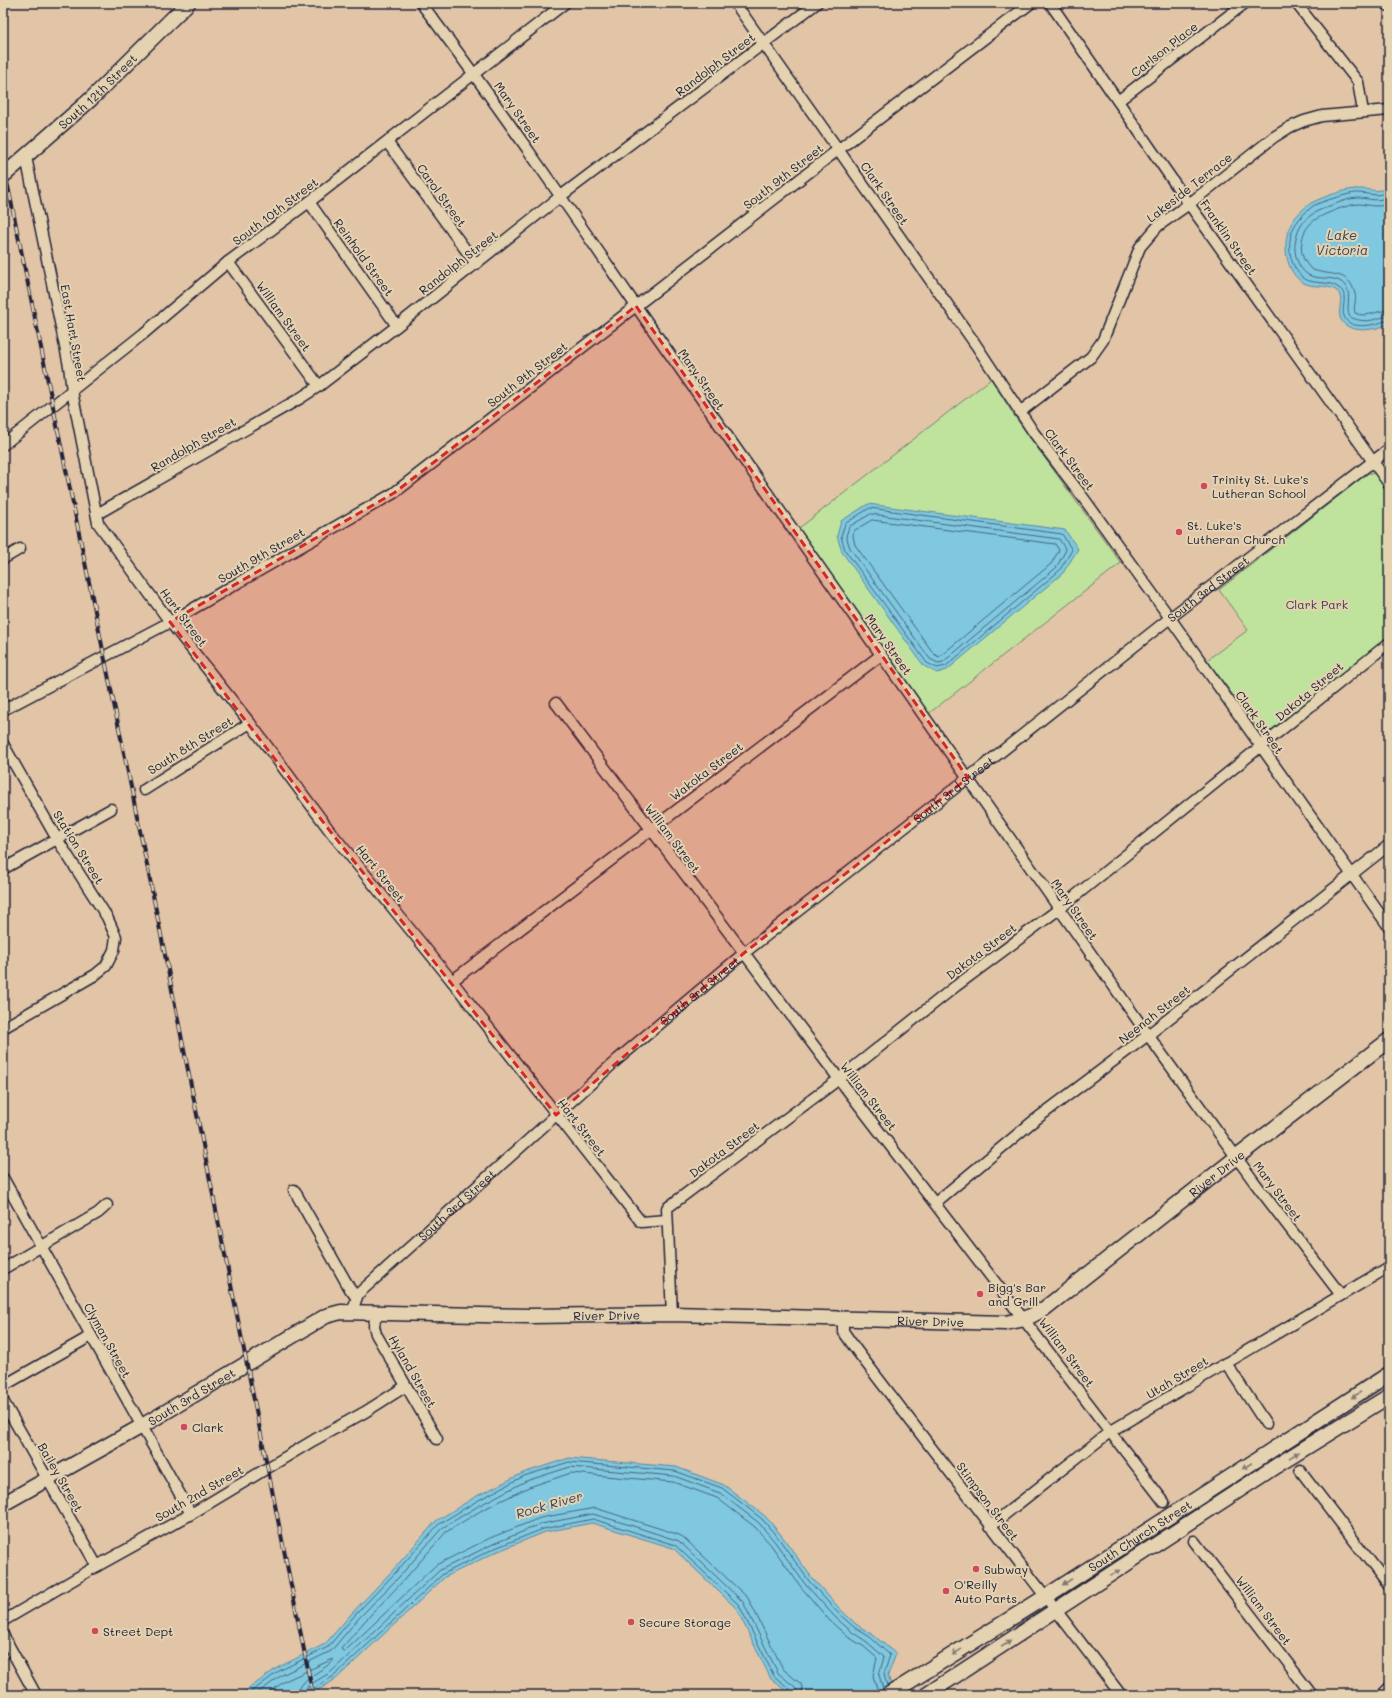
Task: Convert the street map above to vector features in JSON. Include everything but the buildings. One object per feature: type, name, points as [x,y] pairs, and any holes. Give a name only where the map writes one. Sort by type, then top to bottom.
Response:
[{"type":"street","name":"South 12th Street","points":[[3,176],[103,88],[188,3]]},
{"type":"street","name":"Mary Street","points":[[421,3],[474,73],[561,196],[636,306],[1148,1035],[1255,1182],[1341,1295]]},
{"type":"street","name":"South 10th Street","points":[[3,445],[72,391],[228,262],[309,202],[565,3]]},
{"type":"street","name":"Clark Street","points":[[734,3],[976,345],[1020,412],[1170,618],[1389,927]]},
{"type":"street","name":"Randolph Street","points":[[97,514],[299,399],[319,386],[398,326],[561,196],[817,3]]},
{"type":"street","name":"South 9th Street","points":[[3,710],[170,622],[394,493],[1031,3]]},
{"type":"street","name":"Franklin Street","points":[[1050,3],[1189,204],[1389,484]]},
{"type":"street","name":"Carlson Place","points":[[1118,101],[1245,3]]},
{"type":"street","points":[[1296,3],[1358,82],[1363,112]]},
{"type":"street","name":"Lakeside Terrace","points":[[1020,412],[1091,357],[1103,340],[1140,247],[1158,226],[1189,204],[1274,137],[1290,127],[1322,116],[1389,110]]},
{"type":"street","name":"Carol Street","points":[[387,142],[476,264]]},
{"type":"street","name":"East Hart Street","points":[[26,157],[69,366],[72,391],[97,514]]},
{"type":"street","name":"Reinhold Street","points":[[309,202],[398,326]]},
{"type":"street","name":"William Street","points":[[228,262],[319,386]]},
{"type":"street","name":"South 3rd Street","points":[[356,1297],[618,1059],[744,953],[1170,618],[1389,449]]},
{"type":"street","name":"Hart Street","points":[[97,514],[98,523],[170,622],[250,723],[330,831],[452,981],[641,1222],[666,1220]]},
{"type":"street","points":[[3,559],[20,549]]},
{"type":"street","name":"Dakota Street","points":[[672,1314],[666,1220],[667,1208],[839,1079],[956,986],[1059,909],[1389,643]]},
{"type":"street","name":"Wakoka Street","points":[[452,981],[650,829],[881,655]]},
{"type":"street","name":"William Street","points":[[556,703],[839,1079],[1025,1319],[1164,1502]]},
{"type":"street","name":"South 8th Street","points":[[144,790],[250,723]]},
{"type":"street","name":"Station Street","points":[[3,744],[57,839],[107,917],[116,936],[114,950],[106,966],[87,981],[3,1028]]},
{"type":"street","points":[[3,869],[111,809]]},
{"type":"street","name":"Neenah Street","points":[[935,1203],[1031,1123],[1148,1035],[1389,845]]},
{"type":"street","name":"River Drive","points":[[376,1313],[532,1316],[672,1314],[844,1320],[1005,1323],[1025,1319],[1044,1309],[1389,1040]]},
{"type":"street","name":"Clyman Street","points":[[3,1178],[191,1514]]},
{"type":"street","points":[[294,1190],[356,1297],[352,1312]]},
{"type":"street","points":[[3,1269],[98,1213],[107,1205]]},
{"type":"street","name":"Utah Street","points":[[990,1526],[1111,1431],[1389,1267]]},
{"type":"street","name":"South 3rd Street","points":[[3,1504],[142,1426],[326,1316],[341,1312],[376,1313]]},
{"type":"street","name":"Hyland Street","points":[[376,1313],[374,1326],[376,1334],[437,1439]]},
{"type":"street","name":"Stimpson Street","points":[[844,1320],[843,1331],[857,1351],[1121,1695]]},
{"type":"street","points":[[3,1386],[91,1336]]},
{"type":"street","points":[[1226,1363],[1266,1424]]},
{"type":"street","name":"South Church Street","points":[[893,1692],[1045,1597],[1389,1374]]},
{"type":"street","name":"South 2nd Street","points":[[3,1621],[97,1566],[191,1514],[314,1440],[365,1412],[406,1386]]},
{"type":"street","name":"South Church Street","points":[[926,1695],[1056,1612],[1276,1466],[1389,1396]]},
{"type":"street","name":"Bailey Street","points":[[3,1401],[97,1566]]},
{"type":"street","points":[[1300,1470],[1389,1586]]},
{"type":"street","name":"William Street","points":[[1194,1541],[1312,1695]]},
{"type":"street","points":[[3,1635],[36,1695]]},
{"type":"street","points":[[1381,1695],[1389,1687]]},
{"type":"highlighted area","points":[[636,306],[968,778],[744,953],[556,1115],[330,831],[170,622],[394,493]]},
{"type":"green space","points":[[991,379],[1015,417],[1121,563],[928,714],[798,529]]},
{"type":"green space","name":"Clark Park","points":[[1368,473],[1376,474],[1389,493],[1389,639],[1264,737],[1207,660],[1248,630],[1219,590]]},
{"type":"water","name":"Lake Victoria","points":[[1389,188],[1389,328],[1386,325],[1367,330],[1353,329],[1347,326],[1340,317],[1340,296],[1337,291],[1329,287],[1306,284],[1296,276],[1291,269],[1286,252],[1288,233],[1291,225],[1303,209],[1317,200],[1336,193],[1354,189],[1377,191]]},
{"type":"water","points":[[868,504],[1065,530],[1078,549],[1063,573],[947,670],[937,673],[924,666],[842,552],[837,536],[841,521]]},
{"type":"water","name":"Rock River","points":[[569,1458],[676,1467],[724,1485],[765,1516],[782,1536],[812,1578],[841,1610],[857,1625],[872,1634],[896,1654],[888,1675],[894,1695],[791,1695],[771,1679],[736,1608],[673,1548],[592,1523],[545,1532],[496,1552],[445,1577],[336,1679],[310,1695],[240,1695],[277,1668],[325,1644],[436,1521],[475,1497],[523,1473]]},
{"type":"railway","points":[[3,162],[148,870],[313,1695]]},
{"type":"place","name":"Trinity St. Luke's Lutheran School","points":[[1204,486]]},
{"type":"place","name":"St. Luke's Lutheran Church","points":[[1179,532]]},
{"type":"place","name":"Bigg's Bar and Grill","points":[[980,1294]]},
{"type":"place","name":"Clark","points":[[184,1427]]},
{"type":"place","name":"Subway","points":[[976,1569]]},
{"type":"place","name":"O'Reilly Auto Parts","points":[[946,1591]]},
{"type":"place","name":"Secure Storage","points":[[631,1622]]},
{"type":"place","name":"Street Dept","points":[[95,1631]]}]
